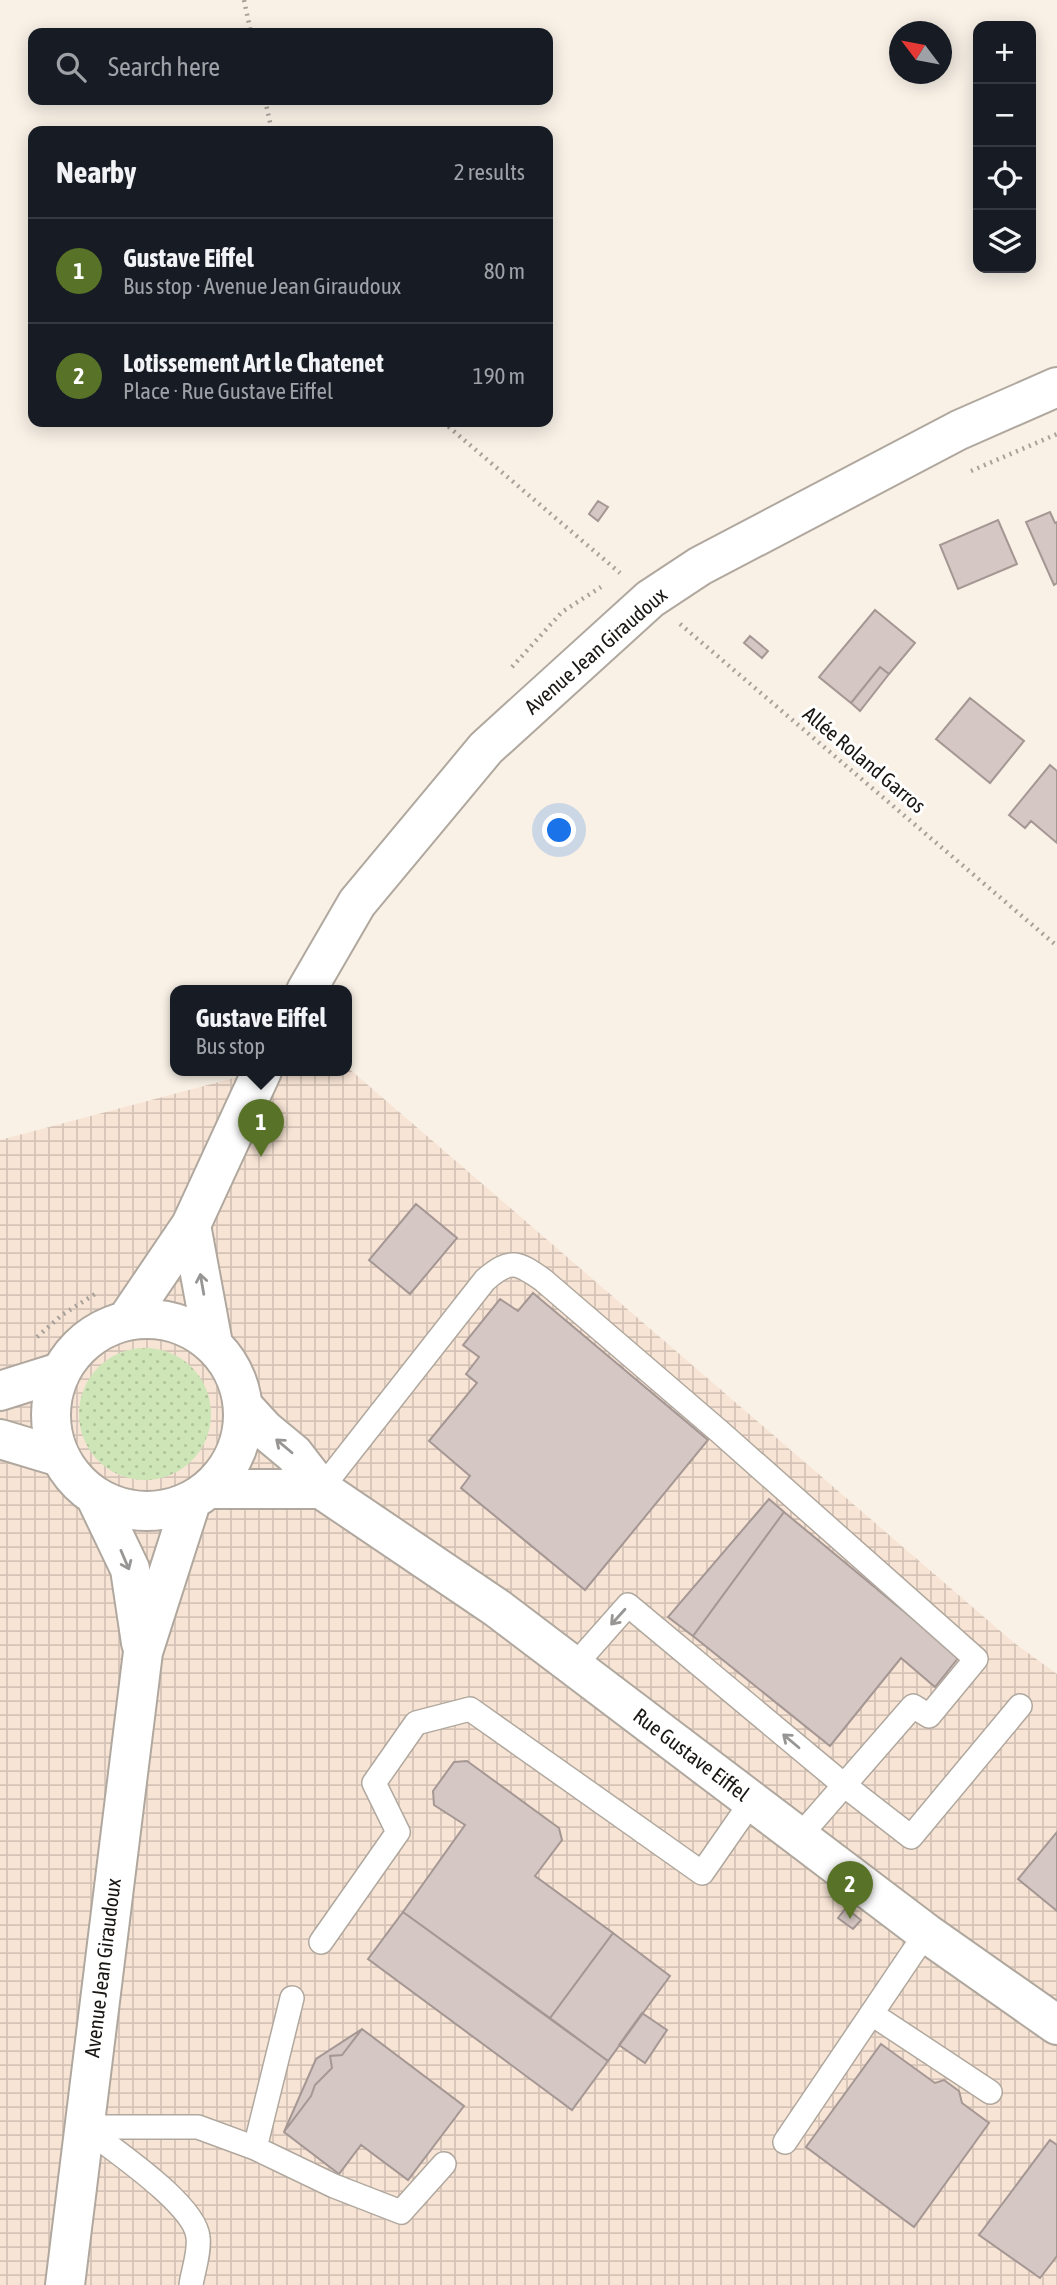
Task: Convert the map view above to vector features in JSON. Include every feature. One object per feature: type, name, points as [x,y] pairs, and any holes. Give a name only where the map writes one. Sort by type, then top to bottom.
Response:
[{"type":"street","name":"Avenue Jean Giraudoux","points":[[309,985],[357,903],[486,748],[650,598],[700,566],[959,430],[1057,387]]},
{"type":"street","points":[[126,1321],[191,1225],[260,1076]]},
{"type":"street","points":[[191,1225],[213,1344]]},
{"type":"street","points":[[157,1319],[187,1327],[213,1344],[231,1366],[243,1406],[244,1425],[240,1444],[223,1476],[200,1496],[168,1510],[143,1512],[118,1508],[96,1498],[75,1480],[60,1457],[51,1430],[51,1400],[60,1372],[77,1348],[100,1331],[126,1321],[157,1319]]},
{"type":"street","points":[[0,1391],[60,1372]]},
{"type":"street","name":"Rue Gustave Eiffel","points":[[243,1406],[265,1430],[294,1454],[321,1489],[497,1608],[926,1933],[1057,2025]]},
{"type":"street","points":[[0,1439],[60,1457]]},
{"type":"street","points":[[200,1496],[321,1489]]},
{"type":"street","name":"Avenue Jean Giraudoux","points":[[65,2285],[143,1652],[200,1496]]},
{"type":"street","name":"Avenue Jean Giraudoux","points":[[96,1498],[130,1569],[143,1652]]},
{"type":"lane","points":[[321,1489],[485,1280],[499,1268],[512,1265],[526,1268],[543,1280],[710,1423],[976,1659],[929,1716],[913,1706],[799,1837]]},
{"type":"lane","points":[[574,1666],[628,1605],[844,1785],[911,1836],[1020,1706]]},
{"type":"lane","points":[[321,1942],[398,1832],[374,1783],[416,1723],[470,1709],[702,1873],[752,1801]]},
{"type":"lane","points":[[785,2142],[926,1933]]},
{"type":"lane","points":[[255,2148],[292,1998]]},
{"type":"lane","points":[[872,2014],[990,2092]]},
{"type":"lane","points":[[85,2127],[198,2127],[255,2148],[334,2186],[401,2212],[444,2164]]},
{"type":"lane","points":[[85,2127],[176,2200],[193,2219],[199,2238],[191,2285]]},
{"type":"path","points":[[244,0],[250,28]]},
{"type":"path","points":[[266,105],[271,126]]},
{"type":"path","name":"Allée Roland Garros","points":[[449,427],[1057,946]]},
{"type":"path","points":[[35,1338],[62,1315],[104,1288]]},
{"type":"shaded area","points":[[352,1071],[1013,1642],[1057,1674],[1057,2285],[0,2285],[0,1140],[242,1076],[352,1076]]},
{"type":"green space","points":[[145,1348],[170,1353],[191,1368],[206,1389],[211,1414],[206,1439],[191,1460],[170,1475],[145,1480],[120,1475],[99,1460],[84,1439],[79,1414],[84,1389],[99,1368],[120,1353]]},
{"type":"building","points":[[598,501],[608,507],[598,521],[589,514]]},
{"type":"building","points":[[1050,512],[1055,523],[1057,522],[1057,583],[1054,585],[1026,522]]},
{"type":"building","points":[[998,520],[1017,564],[958,589],[940,545]]},
{"type":"building","points":[[875,610],[915,643],[889,674],[880,667],[851,703],[819,677]]},
{"type":"building","points":[[750,636],[768,651],[762,658],[744,643]]},
{"type":"building","points":[[880,667],[889,674],[860,711],[851,703]]},
{"type":"building","points":[[970,698],[1024,741],[990,783],[936,739]]},
{"type":"building","points":[[1050,765],[1057,771],[1057,843],[1031,821],[1025,828],[1009,815]]},
{"type":"building","points":[[416,1204],[457,1238],[410,1294],[369,1260]]},
{"type":"building","points":[[533,1293],[708,1440],[585,1590],[461,1488],[470,1476],[429,1441],[477,1383],[466,1374],[479,1357],[463,1345],[500,1299],[518,1311]]},
{"type":"building","points":[[769,1499],[784,1512],[693,1636],[668,1617]]},
{"type":"building","points":[[784,1512],[959,1657],[935,1687],[901,1658],[830,1746],[693,1636]]},
{"type":"building","points":[[467,1761],[559,1828],[562,1840],[535,1876],[613,1933],[550,2018],[403,1912],[465,1825],[434,1805],[433,1791],[454,1762]]},
{"type":"building","points":[[1057,1832],[1057,1911],[1018,1879]]},
{"type":"building","points":[[846,1908],[861,1920],[853,1929],[838,1918]]},
{"type":"building","points":[[403,1912],[608,2061],[572,2110],[368,1959]]},
{"type":"building","points":[[613,1933],[670,1976],[608,2061],[550,2018]]},
{"type":"building","points":[[642,2013],[667,2030],[645,2063],[619,2045]]},
{"type":"building","points":[[362,2029],[464,2106],[408,2180],[361,2145],[339,2174],[284,2132],[311,2096],[315,2085],[332,2068],[330,2056],[342,2055]]},
{"type":"building","points":[[362,2029],[342,2055],[330,2056],[332,2068],[315,2085],[311,2096],[284,2132],[316,2059]]},
{"type":"building","points":[[881,2044],[935,2083],[944,2080],[959,2091],[962,2103],[989,2123],[914,2227],[806,2147]]},
{"type":"building","points":[[1050,2140],[1057,2145],[1057,2256],[1040,2278],[979,2235]]},
{"type":"place","name":"Gustave Eiffel","points":[[261,1157]]},
{"type":"place","name":"Lotissement Art le Chatenet","points":[[850,1919]]}]
